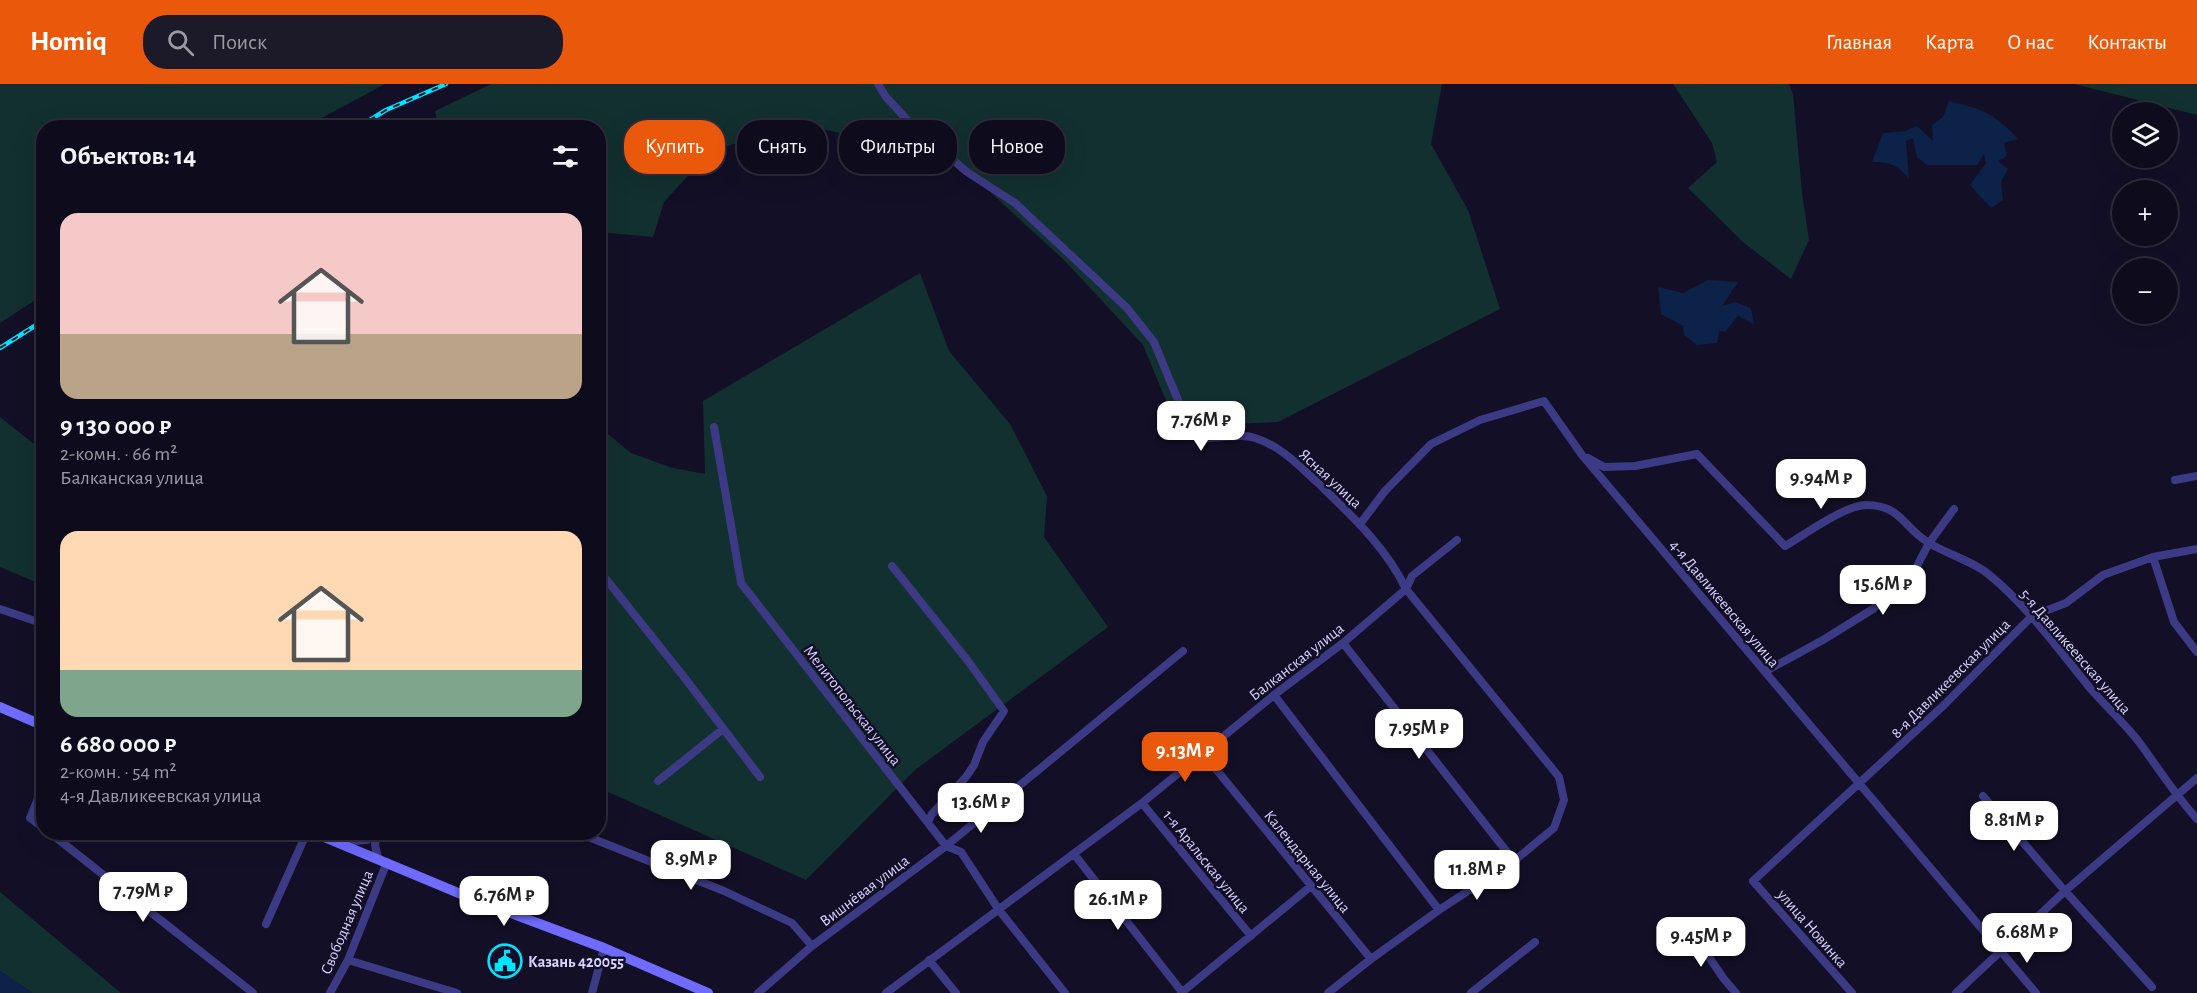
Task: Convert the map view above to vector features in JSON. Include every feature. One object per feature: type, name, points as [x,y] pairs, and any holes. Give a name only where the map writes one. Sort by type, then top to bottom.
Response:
[{"type":"street","name":"Ясная улица","points":[[878,84],[886,98],[910,123],[967,172],[1015,203],[1127,308],[1154,342],[1192,434],[1202,439],[1253,437],[1281,450],[1360,524],[1398,572],[1406,589],[1559,777],[1564,800],[1554,828],[1514,861]]},
{"type":"street","name":"4-я Давликеевская улица","points":[[1360,524],[1385,491],[1431,444],[1480,420],[1544,401],[1582,455],[2036,993]]},
{"type":"street","name":"Мелитопольская улица","points":[[714,428],[741,583],[946,846],[961,852],[999,910],[1065,993]]},
{"type":"street","name":"5-я Давликеевская улица","points":[[1582,455],[1604,467],[1635,466],[1697,454],[1785,546],[1832,518],[1859,506],[1868,505],[1886,509],[1902,517],[1915,533],[1929,543],[1985,572],[2032,616],[2092,691],[2141,744],[2175,795],[2197,819]]},
{"type":"street","points":[[2175,480],[2197,476]]},
{"type":"street","points":[[1766,671],[1873,609],[1915,570],[1929,543],[1954,509]]},
{"type":"street","name":"Балканская улица","points":[[886,993],[1142,802],[1274,695],[1343,643],[1406,589],[1412,576],[1457,540]]},
{"type":"street","name":"8-я Давликеевская улица","points":[[1753,881],[1944,705],[2032,616],[2066,603],[2103,575],[2153,557],[2197,549]]},
{"type":"street","points":[[2153,557],[2174,622],[2197,652]]},
{"type":"street","points":[[892,566],[968,661],[1004,711],[983,742],[974,765],[932,814],[928,822]]},
{"type":"street","points":[[606,579],[759,777]]},
{"type":"street","points":[[0,609],[36,621]]},
{"type":"street","points":[[1328,993],[1439,910],[1514,861],[1343,643]]},
{"type":"street","name":"Вишнёвая улица","points":[[758,993],[812,946],[946,846],[1183,651]]},
{"type":"street","points":[[1274,695],[1439,910]]},
{"type":"street","points":[[0,707],[36,723]]},
{"type":"street","points":[[658,781],[723,729]]},
{"type":"street","name":"Календарная улица","points":[[1202,752],[1371,959]]},
{"type":"street","points":[[1956,993],[2065,891],[2197,778]]},
{"type":"street","points":[[1983,796],[2152,987]]},
{"type":"street","name":"1-я Аральская улица","points":[[1142,802],[1251,936]]},
{"type":"street","points":[[36,803],[30,818],[36,822]]},
{"type":"street","points":[[59,840],[253,993]]},
{"type":"street","points":[[266,924],[303,840]]},
{"type":"street","points":[[331,840],[477,901],[604,948],[708,993]]},
{"type":"street","points":[[336,842],[362,840]]},
{"type":"street","points":[[376,840],[375,845],[382,860]]},
{"type":"street","points":[[596,840],[724,891],[792,923],[812,946]]},
{"type":"street","points":[[1074,854],[1182,992],[1311,886]]},
{"type":"street","name":"Свободная улица","points":[[330,993],[348,960],[382,860]]},
{"type":"street","name":"улица Новинка","points":[[1753,881],[1852,993]]},
{"type":"street","points":[[1687,926],[1736,993]]},
{"type":"street","points":[[1471,993],[1535,942]]},
{"type":"street","points":[[592,993],[604,948]]},
{"type":"street","points":[[348,960],[457,993]]},
{"type":"street","points":[[929,960],[956,993]]},
{"type":"green space","points":[[0,84],[385,84],[318,120],[36,120],[36,300],[0,323]]},
{"type":"green space","points":[[491,84],[1442,84],[1431,144],[1468,210],[1500,309],[1278,422],[1177,427],[1143,345],[1065,261],[970,174],[1065,174],[1065,120],[969,120],[969,173],[957,162],[957,120],[839,120],[839,133],[827,130],[827,120],[737,120],[737,143],[725,147],[725,120],[624,120],[624,174],[690,174],[664,202],[653,237],[606,233],[606,120],[437,120],[435,111]]},
{"type":"green space","points":[[1673,84],[1789,84],[1793,94],[1809,240],[1791,279],[1744,243],[1688,188],[1717,162],[1712,143]]},
{"type":"green space","points":[[2074,84],[2197,84],[2197,115],[2178,110],[2178,102],[2145,102]]},
{"type":"green space","points":[[920,273],[949,351],[1010,424],[1047,496],[1044,537],[1108,627],[915,770],[806,880],[606,791],[606,433],[631,453],[673,468],[705,474],[703,401]]},
{"type":"green space","points":[[0,417],[36,445],[36,582],[0,567]]},
{"type":"green space","points":[[0,892],[121,993],[33,993],[0,971]]},
{"type":"water","points":[[1949,101],[1987,113],[2002,123],[2018,139],[2004,143],[2007,156],[1998,161],[2008,169],[2001,182],[2003,200],[1991,208],[1970,185],[1986,163],[1984,154],[1977,165],[1927,165],[1917,157],[1913,138],[1906,141],[1909,179],[1893,165],[1872,162],[1883,133],[1905,131],[1917,126],[1933,141],[1932,125],[1943,117]]},
{"type":"water","points":[[1708,280],[1738,282],[1722,306],[1735,302],[1751,308],[1754,324],[1738,316],[1726,331],[1719,331],[1717,343],[1697,345],[1684,335],[1683,326],[1661,314],[1658,287],[1683,293]]},
{"type":"water","points":[[0,971],[33,993],[0,993]]},
{"type":"railway","points":[[370,120],[386,110],[446,84]]},
{"type":"railway","points":[[0,348],[36,325]]},
{"type":"place","name":"Казань 420055","points":[[505,961]]}]
